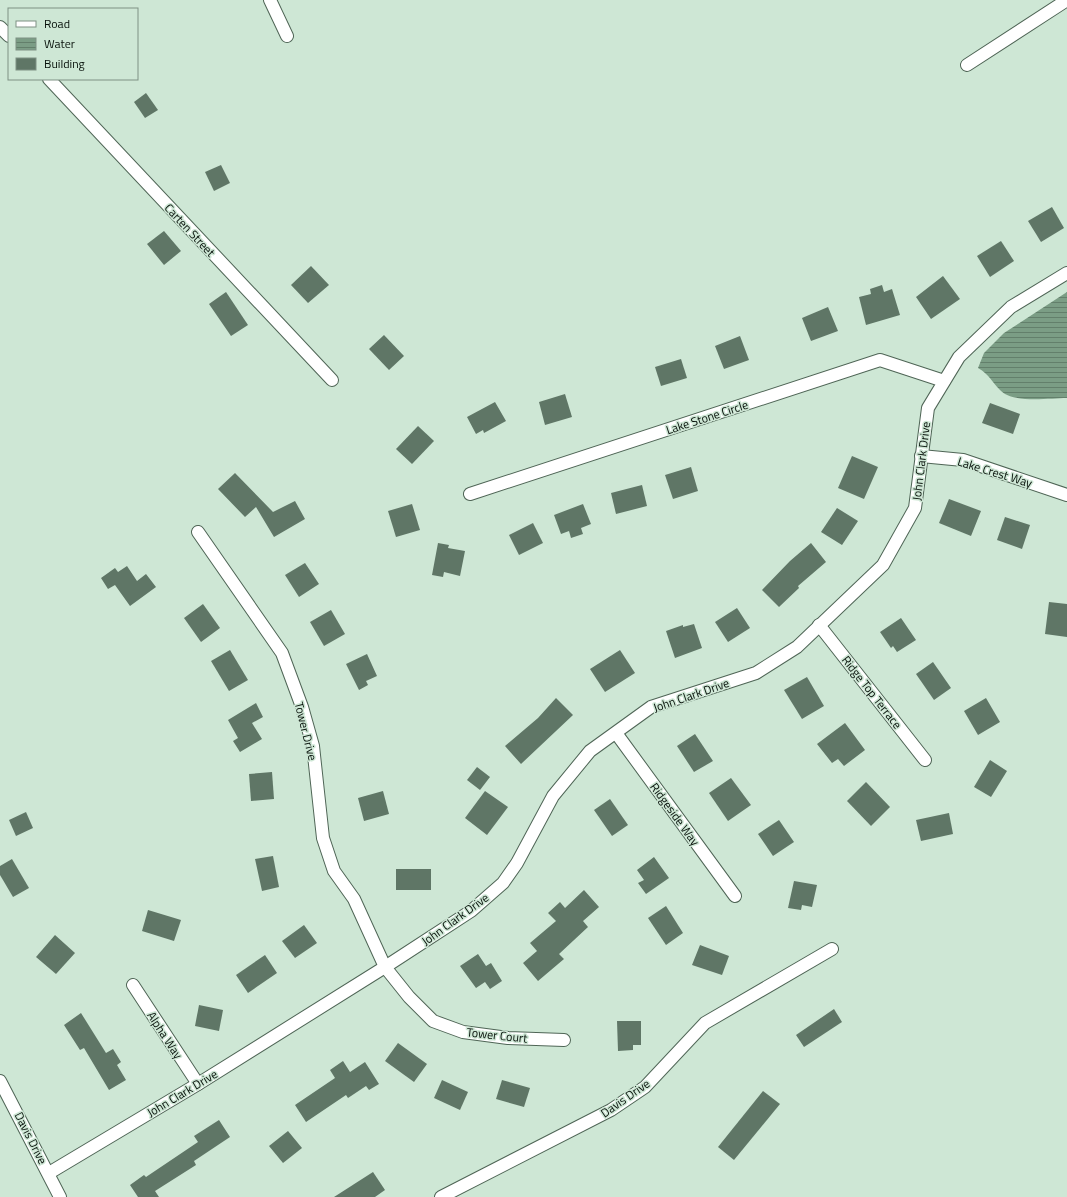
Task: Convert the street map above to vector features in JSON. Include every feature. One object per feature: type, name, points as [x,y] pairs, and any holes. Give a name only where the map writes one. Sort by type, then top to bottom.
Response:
[{"type":"street","points":[[270,0],[287,36]]},
{"type":"street","points":[[967,65],[1067,0]]},
{"type":"street","points":[[0,27],[8,35]]},
{"type":"street","name":"Carten Street","points":[[50,80],[332,380]]},
{"type":"street","name":"John Clark Drive","points":[[49,1173],[198,1084],[385,967],[471,910],[503,883],[516,863],[553,796],[590,751],[651,707],[756,673],[797,647],[883,565],[915,508],[928,408],[959,357],[1011,307],[1067,273]]},
{"type":"street","name":"Lake Stone Circle","points":[[470,494],[880,360],[944,381]]},
{"type":"street","name":"Lake Crest Way","points":[[922,456],[963,460],[1067,495]]},
{"type":"street","name":"Tower Drive","points":[[198,532],[282,653],[302,707],[313,746],[323,838],[334,872],[354,899],[385,967]]},
{"type":"street","name":"Ridge Top Terrace","points":[[819,625],[925,760]]},
{"type":"street","name":"Ridgeside Way","points":[[616,733],[735,896]]},
{"type":"street","name":"Davis Drive","points":[[441,1197],[611,1110],[645,1087],[705,1023],[832,949]]},
{"type":"street","name":"Tower Court","points":[[385,967],[409,997],[433,1021],[463,1032],[508,1038],[564,1040]]},
{"type":"street","name":"Alpha Way","points":[[133,985],[198,1084]]},
{"type":"street","name":"Davis Drive","points":[[0,1081],[49,1173],[60,1197]]},
{"type":"water","points":[[1067,292],[1067,398],[1022,399],[1006,394],[978,368],[984,353],[1004,333]]},
{"type":"building","points":[[146,93],[158,110],[145,118],[134,102]]},
{"type":"building","points":[[221,165],[230,183],[214,191],[205,172]]},
{"type":"building","points":[[1052,207],[1064,228],[1041,242],[1028,221]]},
{"type":"building","points":[[164,231],[181,251],[164,265],[147,244]]},
{"type":"building","points":[[1001,241],[1014,261],[990,277],[977,256]]},
{"type":"building","points":[[311,266],[329,285],[308,303],[291,285]]},
{"type":"building","points":[[943,276],[960,299],[931,319],[916,297]]},
{"type":"building","points":[[882,285],[884,292],[892,289],[900,315],[866,325],[859,297],[871,294],[870,289]]},
{"type":"building","points":[[226,292],[248,325],[231,336],[209,304]]},
{"type":"building","points":[[828,307],[838,331],[811,341],[802,318]]},
{"type":"building","points":[[384,335],[404,356],[389,370],[369,349]]},
{"type":"building","points":[[740,336],[749,360],[724,369],[715,346]]},
{"type":"building","points":[[681,359],[687,378],[661,386],[655,367]]},
{"type":"building","points":[[565,394],[572,417],[545,425],[539,402]]},
{"type":"building","points":[[495,402],[506,421],[484,433],[483,430],[476,434],[467,417]]},
{"type":"building","points":[[990,403],[1020,414],[1013,434],[982,423]]},
{"type":"building","points":[[418,426],[434,441],[412,464],[396,449]]},
{"type":"building","points":[[852,456],[878,467],[864,499],[838,488]]},
{"type":"building","points":[[691,467],[698,491],[673,499],[665,475]]},
{"type":"building","points":[[235,473],[273,512],[295,501],[305,519],[274,537],[256,507],[245,517],[218,489]]},
{"type":"building","points":[[642,485],[647,506],[616,514],[611,493]]},
{"type":"building","points":[[949,499],[981,511],[971,536],[939,523]]},
{"type":"building","points":[[412,504],[420,530],[396,537],[388,511]]},
{"type":"building","points":[[583,504],[591,524],[581,528],[583,534],[571,538],[569,531],[561,534],[554,515]]},
{"type":"building","points":[[837,508],[858,521],[842,545],[821,532]]},
{"type":"building","points":[[1005,517],[1030,525],[1022,549],[997,540]]},
{"type":"building","points":[[533,523],[543,543],[519,555],[509,535]]},
{"type":"building","points":[[438,543],[449,545],[448,548],[465,551],[460,576],[444,572],[443,577],[432,575]]},
{"type":"building","points":[[811,543],[826,562],[798,586],[799,588],[779,607],[762,590],[790,561]]},
{"type":"building","points":[[305,563],[319,584],[299,597],[285,575]]},
{"type":"building","points":[[127,566],[137,581],[146,574],[156,587],[130,606],[115,585],[108,589],[101,578],[115,568],[118,572]]},
{"type":"building","points":[[1049,602],[1067,604],[1067,637],[1045,634]]},
{"type":"building","points":[[203,604],[220,628],[201,642],[184,618]]},
{"type":"building","points":[[737,608],[750,628],[728,642],[715,622]]},
{"type":"building","points":[[331,610],[345,634],[324,646],[310,622]]},
{"type":"building","points":[[901,618],[916,640],[897,652],[893,646],[891,648],[880,632]]},
{"type":"building","points":[[694,624],[702,648],[675,658],[666,631],[683,625],[683,627]]},
{"type":"building","points":[[230,650],[248,680],[229,691],[211,661]]},
{"type":"building","points":[[620,650],[635,673],[605,692],[590,669]]},
{"type":"building","points":[[367,654],[377,676],[366,681],[368,685],[359,690],[346,664]]},
{"type":"building","points":[[933,662],[951,688],[934,700],[916,674]]},
{"type":"building","points":[[807,677],[824,706],[802,719],[784,690]]},
{"type":"building","points":[[556,698],[573,715],[521,764],[505,746],[538,718]]},
{"type":"building","points":[[986,698],[1000,722],[978,735],[964,711]]},
{"type":"building","points":[[256,703],[263,717],[252,723],[262,739],[240,752],[233,741],[238,738],[228,720]]},
{"type":"building","points":[[845,723],[865,750],[844,766],[838,759],[832,763],[817,744]]},
{"type":"building","points":[[695,734],[713,761],[694,772],[677,746]]},
{"type":"building","points":[[990,760],[1007,771],[991,797],[974,787]]},
{"type":"building","points":[[477,767],[490,777],[480,790],[467,780]]},
{"type":"building","points":[[272,772],[274,799],[251,801],[249,774]]},
{"type":"building","points":[[731,778],[751,805],[728,821],[709,793]]},
{"type":"building","points":[[866,782],[890,807],[871,826],[847,801]]},
{"type":"building","points":[[383,791],[389,814],[364,821],[358,798]]},
{"type":"building","points":[[485,791],[508,807],[487,835],[465,818]]},
{"type":"building","points":[[610,799],[628,825],[612,836],[594,810]]},
{"type":"building","points":[[26,812],[33,828],[16,836],[9,820]]},
{"type":"building","points":[[949,813],[953,834],[921,841],[916,820]]},
{"type":"building","points":[[779,820],[794,842],[773,856],[758,834]]},
{"type":"building","points":[[273,856],[279,887],[262,891],[255,859]]},
{"type":"building","points":[[654,857],[669,878],[646,894],[638,883],[644,880],[637,870]]},
{"type":"building","points":[[12,859],[29,888],[13,897],[0,875],[0,866]]},
{"type":"building","points":[[396,869],[431,869],[431,890],[396,890]]},
{"type":"building","points":[[794,881],[817,885],[812,907],[802,905],[801,910],[788,908]]},
{"type":"building","points":[[584,890],[599,907],[583,921],[588,927],[559,954],[564,959],[538,981],[523,963],[537,951],[530,943],[556,921],[548,913],[560,902],[565,908]]},
{"type":"building","points":[[666,906],[683,933],[666,945],[648,918]]},
{"type":"building","points":[[148,910],[181,920],[174,941],[142,931]]},
{"type":"building","points":[[304,925],[317,943],[295,958],[282,941]]},
{"type":"building","points":[[55,935],[75,953],[56,974],[36,957]]},
{"type":"building","points":[[700,945],[729,956],[722,975],[692,965]]},
{"type":"building","points":[[478,954],[486,966],[491,963],[502,981],[490,989],[485,982],[476,988],[460,966]]},
{"type":"building","points":[[265,955],[277,973],[248,993],[236,975]]},
{"type":"building","points":[[199,1005],[223,1010],[219,1031],[195,1026]]},
{"type":"building","points":[[834,1009],[842,1022],[804,1047],[796,1035]]},
{"type":"building","points":[[81,1013],[106,1053],[113,1049],[121,1062],[117,1065],[126,1080],[109,1090],[84,1048],[80,1050],[64,1025]]},
{"type":"building","points":[[617,1021],[641,1021],[641,1045],[633,1045],[633,1050],[618,1051]]},
{"type":"building","points":[[398,1043],[427,1064],[414,1082],[385,1061]]},
{"type":"building","points":[[343,1061],[350,1072],[365,1062],[379,1084],[369,1090],[366,1086],[348,1098],[346,1095],[306,1122],[295,1105],[335,1078],[330,1070]]},
{"type":"building","points":[[442,1080],[468,1092],[460,1110],[434,1098]]},
{"type":"building","points":[[502,1080],[530,1088],[524,1107],[496,1099]]},
{"type":"building","points":[[763,1091],[780,1104],[734,1160],[718,1147]]},
{"type":"building","points":[[219,1120],[230,1137],[194,1161],[196,1165],[155,1191],[159,1197],[138,1197],[130,1185],[144,1175],[146,1177],[198,1142],[194,1136]]},
{"type":"building","points":[[288,1131],[302,1148],[283,1163],[269,1146]]},
{"type":"building","points":[[373,1172],[385,1190],[375,1197],[334,1197]]}]
